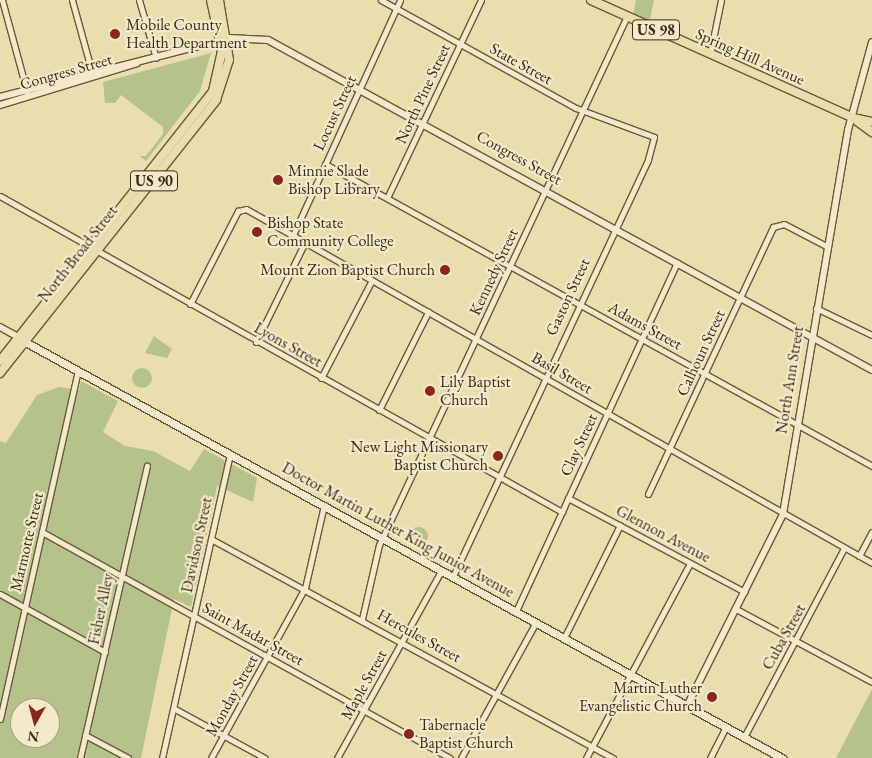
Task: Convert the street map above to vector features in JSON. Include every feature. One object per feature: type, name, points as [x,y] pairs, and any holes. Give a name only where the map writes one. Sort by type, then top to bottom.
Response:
[{"type":"main road","name":"North Broad Street","points":[[94,250],[213,91],[222,62],[220,41],[211,0]]},
{"type":"main road","name":"North Broad Street","points":[[23,340],[216,100],[228,75],[229,38],[219,0]]},
{"type":"main road","name":"Spring Hill Avenue","points":[[591,0],[853,118],[872,122]]},
{"type":"main road","points":[[853,118],[872,132]]},
{"type":"main road","name":"US 90","points":[[0,361],[23,340]]},
{"type":"main road","name":"US 90","points":[[0,373],[23,340]]},
{"type":"main road","name":"Doctor Martin Luther King Junior Avenue","points":[[23,340],[782,758]]},
{"type":"street","points":[[2,0],[28,93]]},
{"type":"street","points":[[72,0],[93,75]]},
{"type":"street","points":[[139,0],[156,58]]},
{"type":"street","name":"State Street","points":[[381,0],[584,109],[654,137]]},
{"type":"street","name":"Locust Street","points":[[293,236],[400,0]]},
{"type":"street","name":"North Pine Street","points":[[387,198],[481,0]]},
{"type":"street","points":[[710,54],[721,0]]},
{"type":"street","name":"Kennedy Street","points":[[362,619],[379,546],[385,539],[627,16]]},
{"type":"street","name":"Congress Street","points":[[0,97],[28,93],[229,38],[268,40],[424,121],[872,370]]},
{"type":"street","name":"North Ann Street","points":[[688,706],[783,514],[826,246],[853,118],[872,42]]},
{"type":"street","name":"Congress Street","points":[[0,105],[28,93]]},
{"type":"street","name":"Gaston Street","points":[[453,577],[615,227],[654,137]]},
{"type":"street","points":[[325,164],[387,198]]},
{"type":"street","name":"Lyons Street","points":[[1,198],[562,512]]},
{"type":"street","name":"Adams Street","points":[[387,198],[872,466]]},
{"type":"street","name":"Basil Street","points":[[190,304],[238,211],[246,209],[872,563]]},
{"type":"street","name":"Calhoun Street","points":[[648,494],[778,224],[826,246]]},
{"type":"street","points":[[256,342],[305,242]]},
{"type":"street","name":"Clay Street","points":[[516,611],[677,262]]},
{"type":"street","points":[[321,378],[372,280]]},
{"type":"street","points":[[816,308],[872,335]]},
{"type":"street","points":[[379,410],[428,312]]},
{"type":"street","name":"Doctor Martin Luther King Junior Avenue","points":[[0,327],[23,340]]},
{"type":"street","name":"Marmotte Street","points":[[0,719],[78,371]]},
{"type":"street","name":"Davidson Street","points":[[162,758],[175,709],[230,454]]},
{"type":"street","name":"Fisher Alley","points":[[80,758],[146,466]]},
{"type":"street","name":"Glennon Avenue","points":[[568,498],[745,592]]},
{"type":"street","name":"Monday Street","points":[[211,758],[305,588],[324,506]]},
{"type":"street","points":[[564,638],[620,525]]},
{"type":"street","name":"Saint Madar Street","points":[[42,532],[450,758]]},
{"type":"street","points":[[859,556],[872,532]]},
{"type":"street","name":"Hercules Street","points":[[211,538],[362,619],[612,758]]},
{"type":"street","name":"Cuba Street","points":[[744,737],[844,548]]},
{"type":"street","points":[[586,758],[632,676],[690,563]]},
{"type":"street","name":"Maple Street","points":[[337,758],[441,571]]},
{"type":"street","points":[[0,594],[104,652]]},
{"type":"street","points":[[736,609],[872,682]]},
{"type":"street","points":[[461,758],[536,622]]},
{"type":"street","points":[[175,709],[265,758]]},
{"type":"street","points":[[710,758],[726,727]]},
{"type":"street","points":[[86,735],[128,758]]},
{"type":"green space","points":[[636,0],[654,0],[649,24],[633,16]]},
{"type":"green space","points":[[211,53],[200,91],[146,161],[140,156],[146,156],[163,134],[163,127],[121,95],[115,103],[105,103],[103,82]]},
{"type":"green space","points":[[154,336],[172,349],[167,358],[145,353]]},
{"type":"green space","points":[[142,368],[149,371],[152,378],[149,385],[142,388],[135,385],[132,378],[135,371]]},
{"type":"green space","points":[[81,381],[118,401],[103,432],[125,446],[153,451],[190,471],[204,449],[257,478],[253,502],[217,486],[191,607],[174,599],[141,758],[0,758],[0,441],[6,443],[37,395],[59,387],[79,390]]},
{"type":"green space","points":[[419,527],[425,530],[428,536],[425,542],[419,545],[413,542],[410,536],[413,530]]},
{"type":"green space","points":[[872,689],[872,758],[836,758]]},
{"type":"place","name":"Mobile County Health Department","points":[[115,34]]},
{"type":"place","name":"Minnie Slade Bishop Library","points":[[278,180]]},
{"type":"place","name":"Bishop State Community College","points":[[257,232]]},
{"type":"place","name":"Mount Zion Baptist Church","points":[[445,270]]},
{"type":"place","name":"Lily Baptist Church","points":[[430,391]]},
{"type":"place","name":"New Light Missionary Baptist Church","points":[[498,456]]},
{"type":"place","name":"Martin Luther Evangelistic Church","points":[[712,697]]},
{"type":"place","name":"Tabernacle Baptist Church","points":[[409,734]]}]
